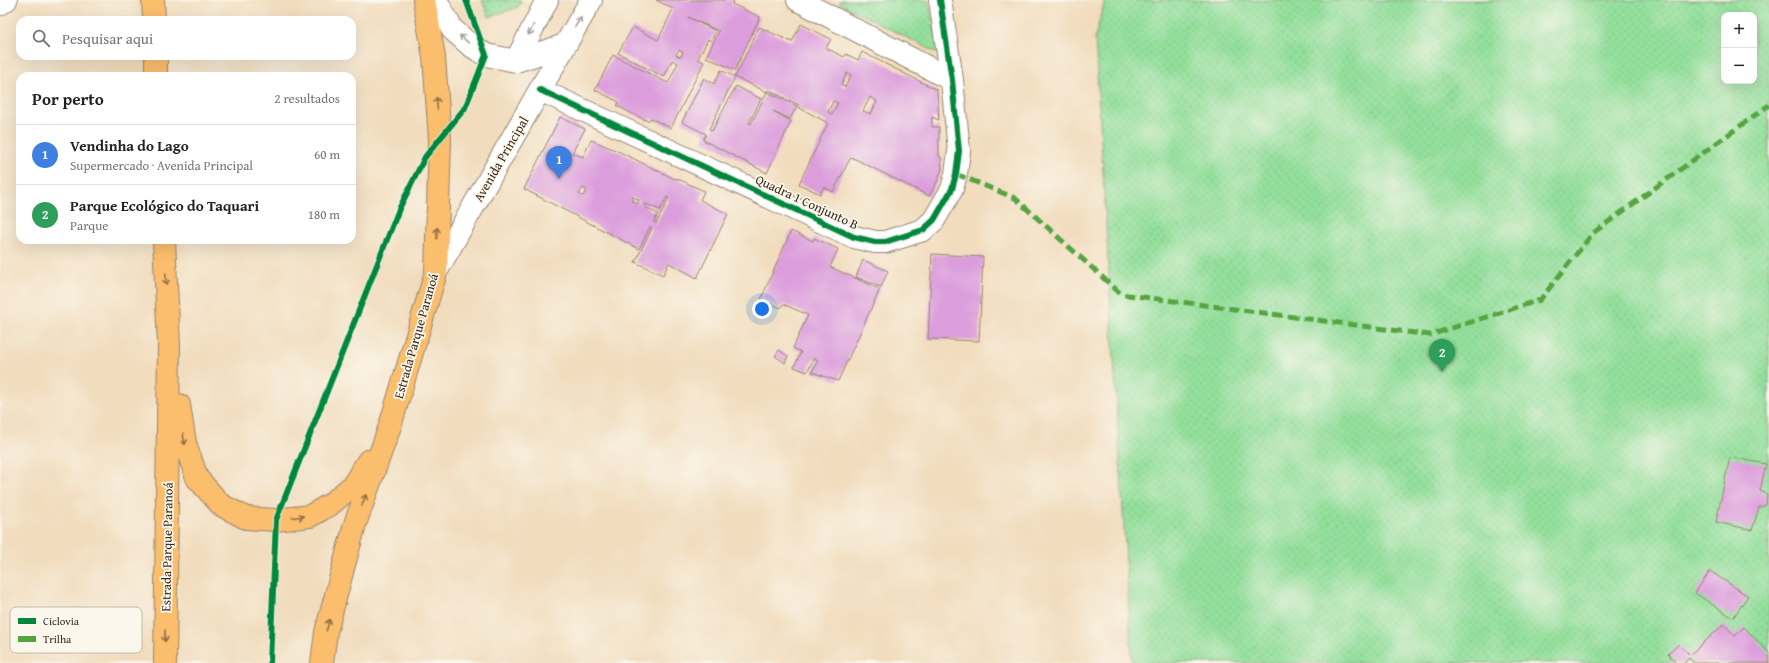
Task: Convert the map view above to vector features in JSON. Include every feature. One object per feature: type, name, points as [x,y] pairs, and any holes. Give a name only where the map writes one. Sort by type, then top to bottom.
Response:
[{"type":"main road","points":[[153,0],[154,16]]},
{"type":"main road","name":"Estrada Parque Paranoá","points":[[322,663],[326,632],[355,524],[390,426],[436,272],[440,139],[434,56],[424,0]]},
{"type":"main road","points":[[156,60],[156,72]]},
{"type":"main road","name":"Estrada Parque Paranoá","points":[[164,244],[169,345],[165,663]]},
{"type":"main road","points":[[169,345],[185,444],[196,478],[221,505],[246,518],[276,520],[310,516],[331,504],[353,485],[390,426]]},
{"type":"street","points":[[0,4],[6,0]]},
{"type":"street","points":[[436,0],[452,29],[470,45],[486,55],[516,61],[564,45]]},
{"type":"street","points":[[516,61],[547,0]]},
{"type":"street","name":"Avenida Principal","points":[[436,272],[591,0]]},
{"type":"street","points":[[798,0],[828,6],[952,80]]},
{"type":"street","name":"Quadra 1 Conjunto B","points":[[540,90],[854,237],[874,242],[886,242],[923,230],[934,220],[952,190],[959,151],[952,80],[940,0]]},
{"type":"green space","points":[[482,0],[521,0],[518,7],[489,17]]},
{"type":"green space","points":[[841,0],[928,0],[941,55],[839,3]]},
{"type":"green space","points":[[1105,0],[1769,0],[1769,663],[1132,663],[1095,37]]},
{"type":"building","points":[[656,0],[734,0],[732,4],[760,17],[735,70],[706,57],[719,31],[688,17],[716,31],[711,41],[708,39],[698,59],[704,62],[671,128],[650,118],[648,121],[617,106],[619,102],[595,90],[613,55],[668,83],[678,63],[672,60],[664,77],[618,53],[633,27],[658,40],[673,9]],"holes":[[[679,50],[683,52],[681,57],[676,55]]]},
{"type":"building","points":[[801,24],[831,39],[826,48],[844,57],[846,54],[858,60],[862,52],[937,90],[939,120],[932,117],[932,127],[939,127],[939,156],[941,157],[942,169],[929,196],[851,157],[833,192],[824,187],[820,194],[799,184],[828,123],[798,107],[799,105],[768,90],[767,92],[735,77],[759,27],[792,42]],"holes":[[[847,73],[851,75],[845,87],[841,85]],[[870,97],[877,101],[871,114],[863,111]],[[833,101],[838,103],[832,114],[828,112]]]},
{"type":"building","points":[[721,70],[735,77],[709,129],[712,131],[736,86],[761,99],[749,123],[751,124],[767,92],[797,106],[790,119],[773,111],[791,121],[767,173],[703,140],[706,134],[682,122],[704,78],[714,84]]},
{"type":"building","points":[[560,117],[585,129],[572,153],[583,157],[591,140],[704,191],[700,200],[728,214],[697,278],[669,263],[663,275],[635,262],[652,228],[650,227],[639,249],[524,189]],"holes":[[[583,188],[587,190],[583,196],[579,194]],[[633,197],[639,200],[638,204],[631,200]],[[667,197],[669,198],[656,224],[654,222],[658,214],[645,207],[646,204],[660,210]]]},
{"type":"building","points":[[791,231],[813,241],[814,238],[838,249],[830,267],[880,289],[838,381],[812,372],[818,360],[814,358],[807,372],[794,367],[801,352],[793,348],[808,315],[783,304],[781,308],[761,299]]},
{"type":"building","points":[[932,254],[983,257],[979,341],[928,339]]},
{"type":"building","points":[[863,260],[888,271],[881,287],[856,277]]},
{"type":"building","points":[[779,350],[788,356],[785,363],[775,356]]},
{"type":"building","points":[[1730,457],[1766,464],[1760,491],[1767,494],[1766,505],[1759,507],[1752,530],[1716,522]]},
{"type":"building","points":[[1710,571],[1748,596],[1733,618],[1695,593]]},
{"type":"building","points":[[1724,624],[1735,636],[1744,627],[1769,653],[1769,663],[1694,663],[1689,658],[1684,663],[1676,663],[1668,654],[1679,644],[1690,655]]},
{"type":"marked path","points":[[956,174],[1015,198],[1121,294],[1430,335],[1540,300],[1593,233],[1769,105]]},
{"type":"cycle path","points":[[270,663],[276,520],[399,209],[425,157],[465,108],[486,55],[466,0]]},
{"type":"cycle path","points":[[540,90],[854,237],[875,242],[885,242],[923,230],[934,220],[952,189],[956,174],[959,151],[952,80],[940,0]]},
{"type":"place","name":"Vendinha do Lago","points":[[559,179]]},
{"type":"place","name":"Parque Ecológico do Taquari","points":[[1442,372]]}]
